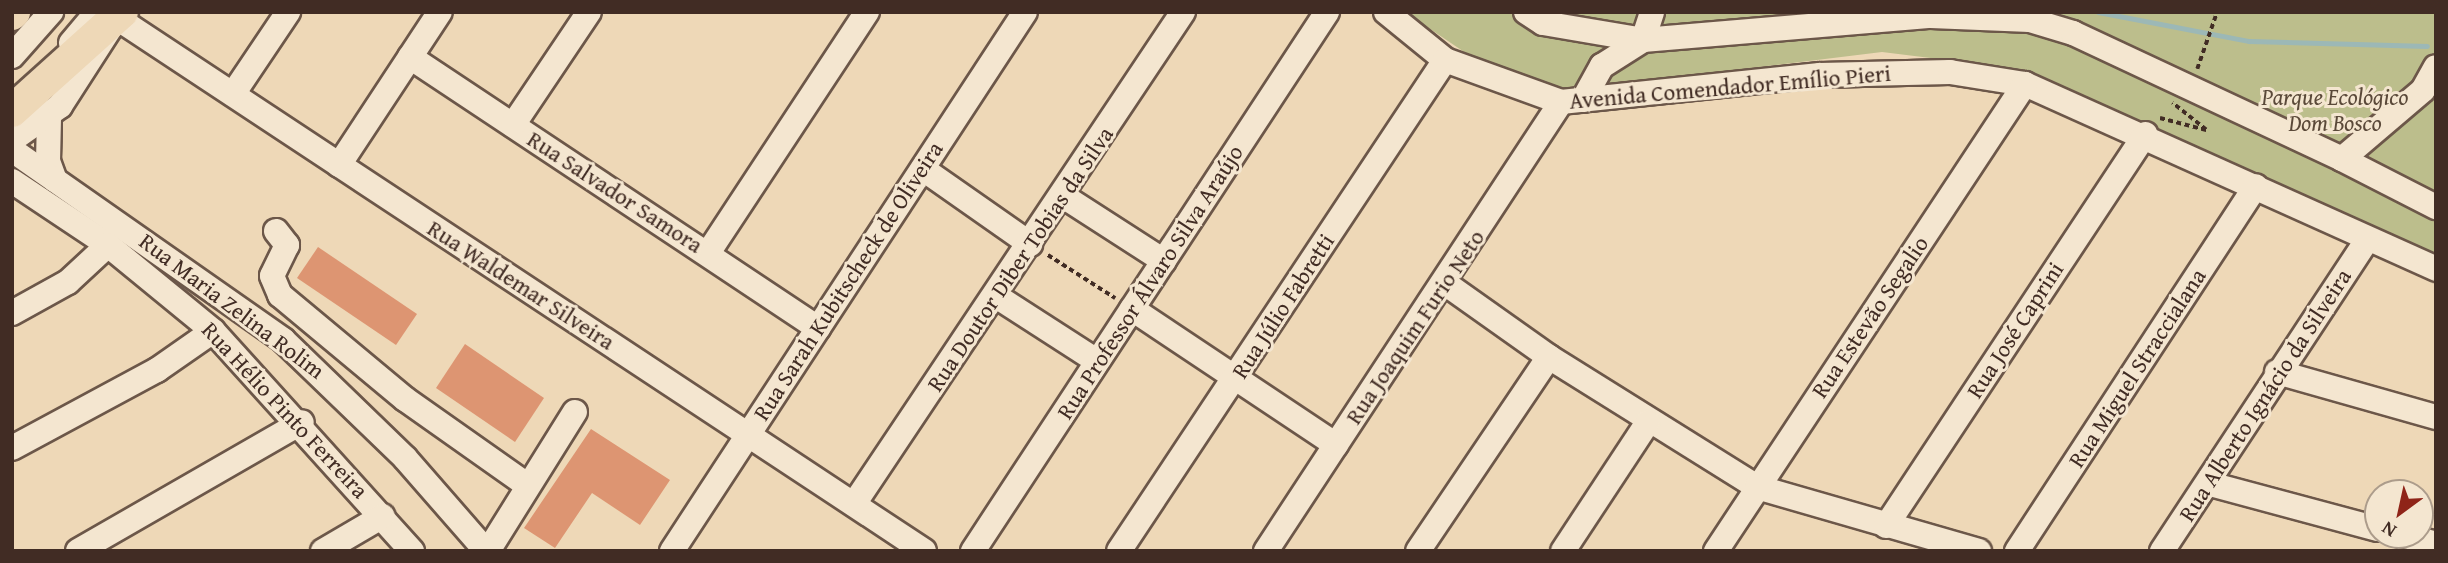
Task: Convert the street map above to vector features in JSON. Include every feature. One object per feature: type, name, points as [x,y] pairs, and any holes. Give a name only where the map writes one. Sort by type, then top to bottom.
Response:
[{"type":"main road","points":[[12,111],[111,18]]},
{"type":"street","points":[[12,56],[51,12]]},
{"type":"street","points":[[233,94],[288,12]]},
{"type":"street","points":[[338,165],[440,12]]},
{"type":"street","points":[[513,125],[589,12]]},
{"type":"street","points":[[708,253],[867,12]]},
{"type":"street","name":"Rua Sarah Kubitscheck de Oliveira","points":[[675,550],[747,434],[1025,12]]},
{"type":"street","name":"Rua Doutor Diber Tobias da Silva","points":[[855,504],[1063,196],[1183,12]]},
{"type":"street","name":"Rua Professor Álvaro Silva Araújo","points":[[973,551],[1327,12]]},
{"type":"street","name":"Avenida Comendador Emílio Pieri","points":[[1387,12],[1445,60],[1572,101],[1820,75],[1950,72],[2025,84],[2145,134],[2436,269]]},
{"type":"street","points":[[1526,12],[1543,23],[1643,40],[1931,16],[2030,20],[2073,33],[2342,159],[2436,207]]},
{"type":"street","points":[[1643,40],[1652,12]]},
{"type":"street","points":[[12,98],[111,18]]},
{"type":"street","points":[[12,140],[49,118],[111,18]]},
{"type":"street","name":"Rua Waldemar Silveira","points":[[111,18],[233,94],[924,551]]},
{"type":"street","name":"Rua Joaquim Furio Neto","points":[[1266,551],[1572,101],[1602,66],[1643,40]]},
{"type":"street","name":"Rua Salvador Samora","points":[[410,57],[818,328]]},
{"type":"street","name":"Rua Júlio Fabretti","points":[[1119,551],[1445,60]]},
{"type":"street","points":[[2342,159],[2423,90],[2436,67]]},
{"type":"street","name":"Rua Estevão Segalio","points":[[1716,551],[2025,84]]},
{"type":"street","points":[[49,118],[48,161],[55,180]]},
{"type":"street","name":"Rua José Caprini","points":[[1886,526],[2145,134]]},
{"type":"street","name":"Rua Maria Zelina Rolim","points":[[12,150],[292,348],[405,458],[487,551]]},
{"type":"street","points":[[923,169],[1030,244]]},
{"type":"street","name":"Rua Hélio Pinto Ferreira","points":[[12,181],[108,245],[214,331],[302,422],[412,551]]},
{"type":"street","name":"Rua Miguel Straccialana","points":[[2017,551],[2256,186]]},
{"type":"street","points":[[1063,196],[1164,261]]},
{"type":"street","points":[[276,231],[287,245],[272,276],[280,296],[405,399],[527,485]]},
{"type":"street","name":"Rua Alberto Ignácio da Silveira","points":[[2162,551],[2210,484],[2277,372],[2368,239]]},
{"type":"street","points":[[12,313],[68,282],[108,245]]},
{"type":"street","points":[[1446,284],[1549,357],[1648,422],[1757,487],[1979,551]]},
{"type":"street","points":[[996,296],[1097,361]]},
{"type":"street","points":[[1132,309],[1336,445]]},
{"type":"street","points":[[12,448],[157,370],[214,331]]},
{"type":"street","points":[[1418,551],[1549,357]]},
{"type":"street","points":[[2277,372],[2436,417]]},
{"type":"street","points":[[487,551],[575,412]]},
{"type":"street","points":[[78,551],[302,422]]},
{"type":"street","points":[[1563,551],[1648,422]]},
{"type":"street","points":[[2210,484],[2364,525]]},
{"type":"street","points":[[323,551],[383,516]]},
{"type":"path","points":[[1030,244],[1132,309]]},
{"type":"green space","name":"Parque Ecológico Dom Bosco","points":[[1405,12],[2436,12],[2436,265],[1963,62],[1882,52],[1566,91],[1485,66]]},
{"type":"building","points":[[318,247],[417,314],[396,345],[297,278]]},
{"type":"building","points":[[465,344],[544,398],[515,442],[436,388]]},
{"type":"building","points":[[591,429],[670,480],[640,525],[592,493],[555,548],[524,528]]},
{"type":"waterway","points":[[2098,12],[2249,41],[2427,46]]}]
